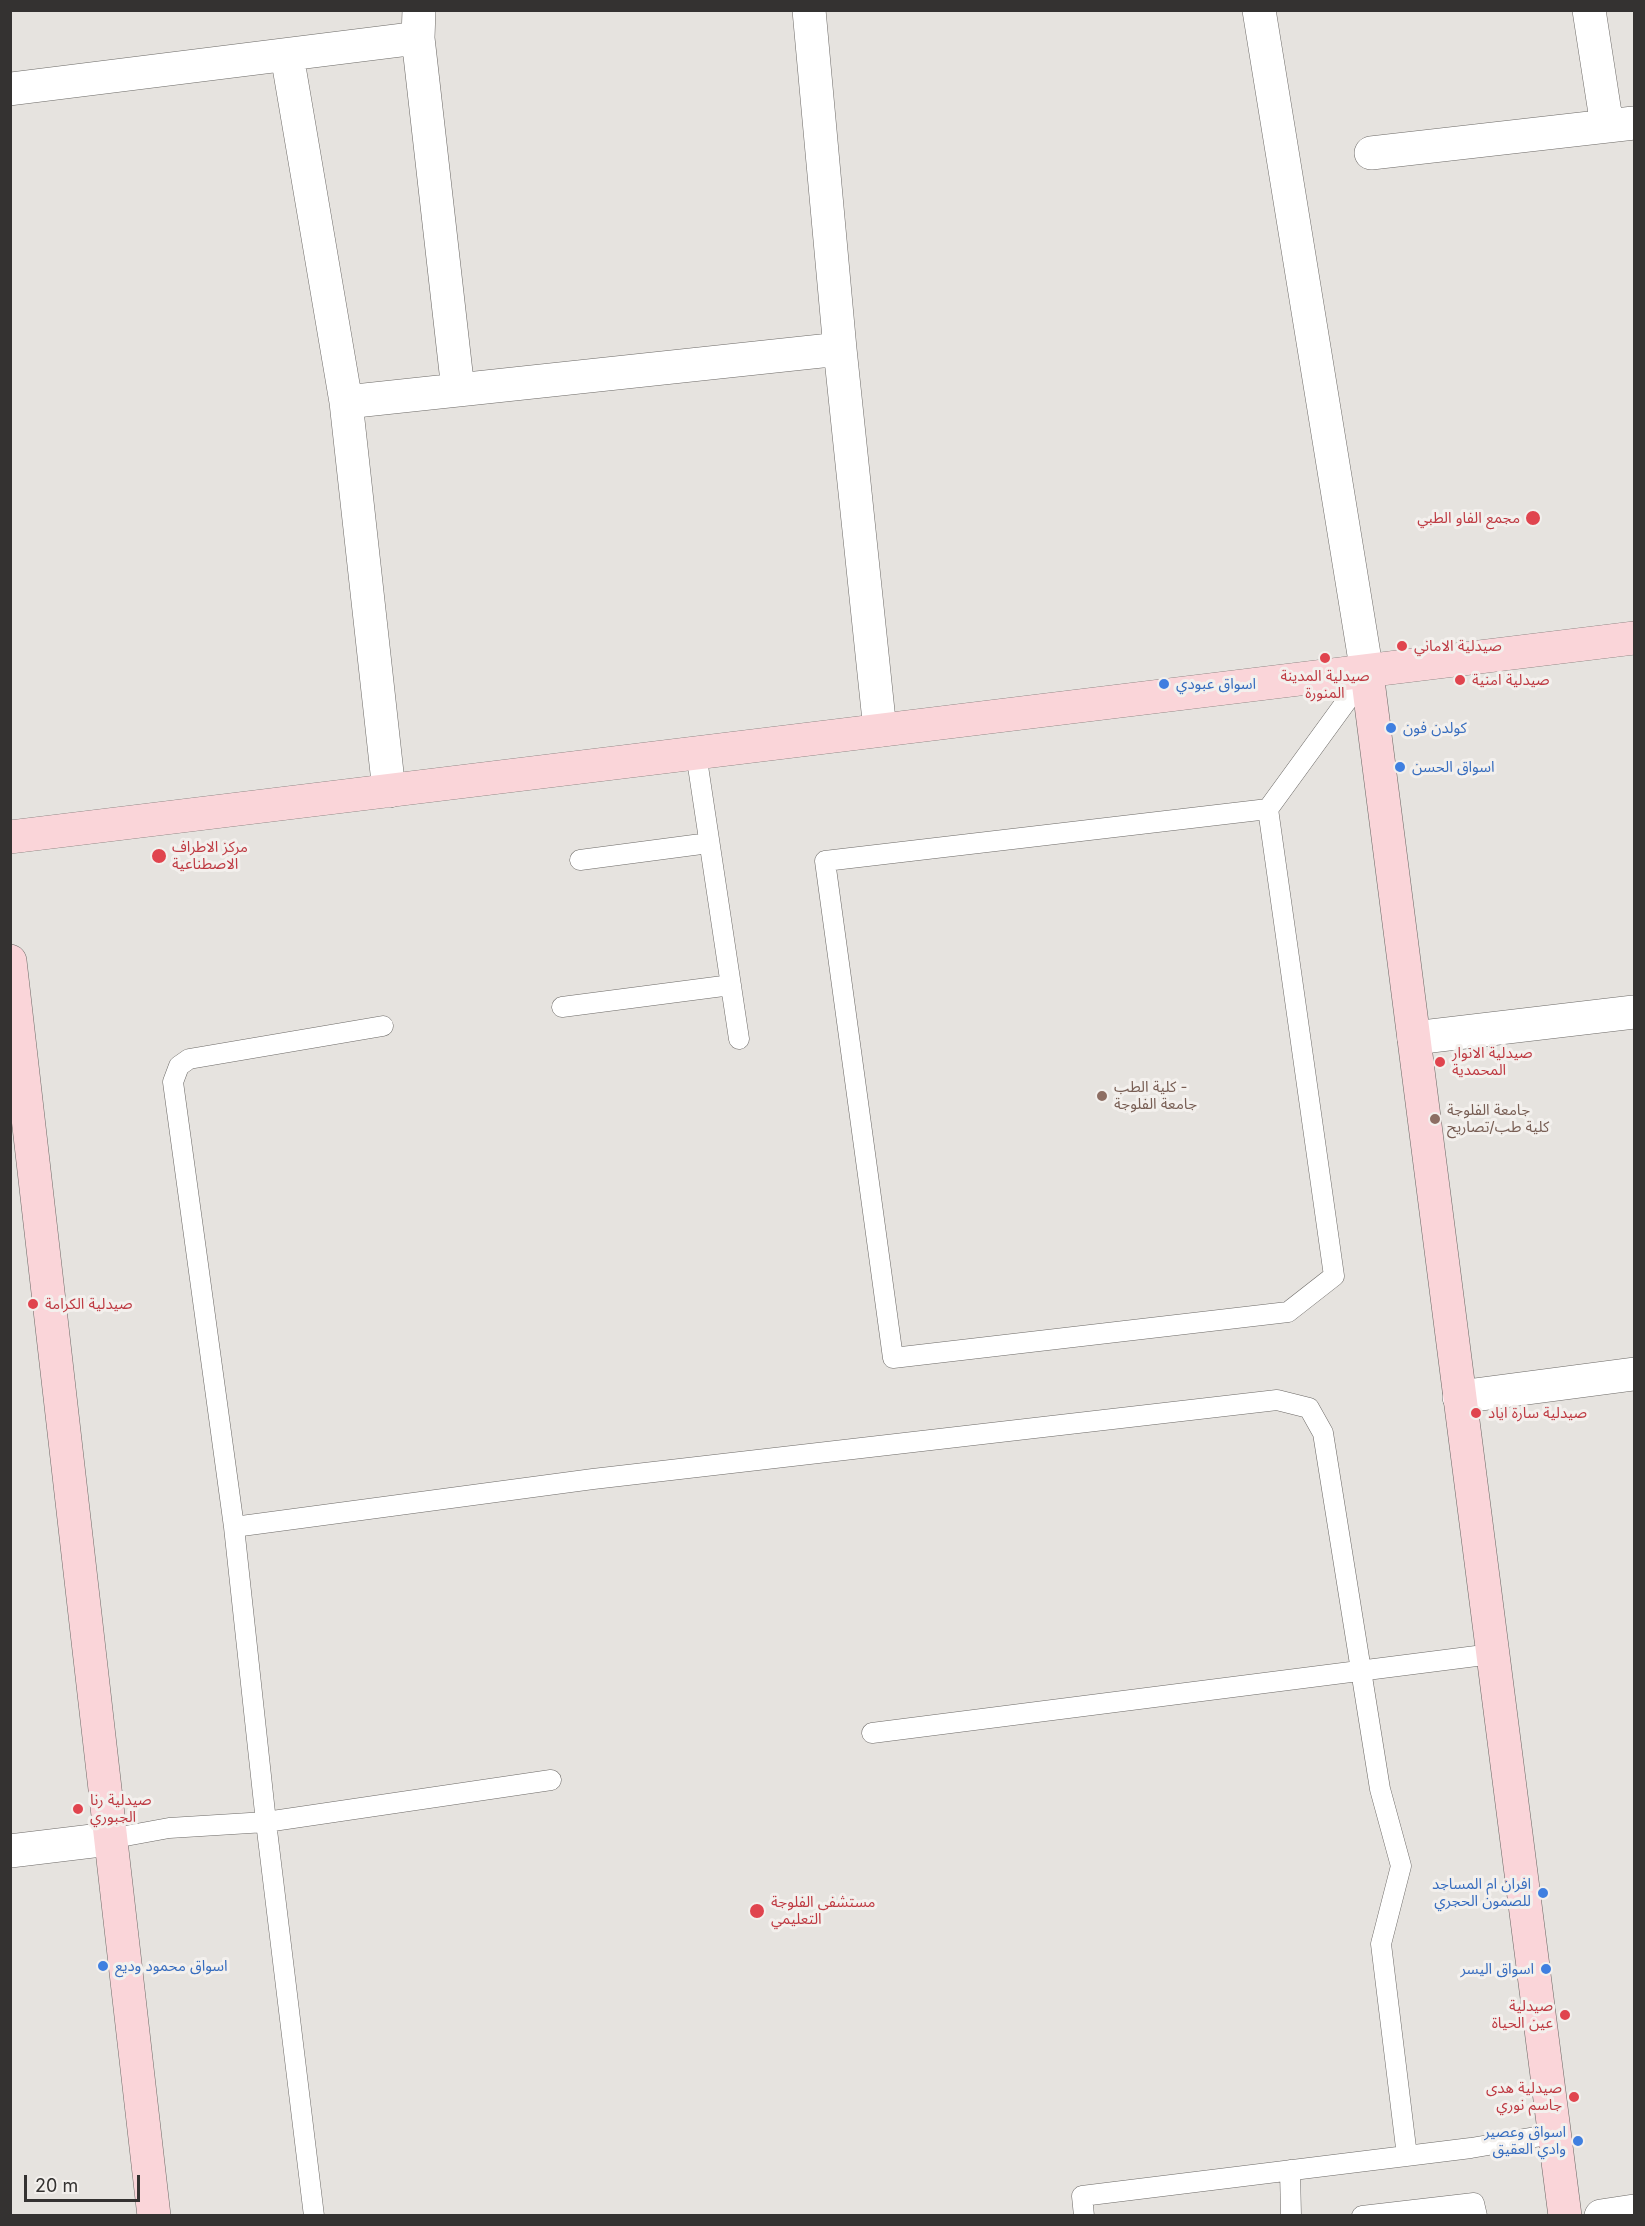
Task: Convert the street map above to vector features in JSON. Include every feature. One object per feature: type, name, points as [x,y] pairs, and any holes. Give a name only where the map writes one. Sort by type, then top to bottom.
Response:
[{"type":"street","points":[[809,10],[840,349],[880,730]]},
{"type":"street","points":[[1259,10],[1367,673],[1564,2216]]},
{"type":"street","points":[[1371,153],[1621,124],[1589,10]]},
{"type":"street","points":[[10,89],[287,54],[418,24],[458,390]]},
{"type":"street","points":[[287,54],[346,402],[389,791]]},
{"type":"street","points":[[346,402],[840,349]]},
{"type":"street","points":[[10,837],[880,730],[1367,673],[1635,638]]},
{"type":"street","points":[[10,961],[154,2216]]},
{"type":"street","points":[[1414,1038],[1635,1012]]},
{"type":"street","points":[[1459,1397],[1635,1374]]},
{"type":"street","points":[[10,1851],[110,1839]]},
{"type":"street","points":[[1601,2216],[1635,2211]]},
{"type":"lane","points":[[1268,809],[825,861],[893,1358],[1288,1312],[1334,1276],[1268,809],[1367,673]]},
{"type":"lane","points":[[696,753],[739,1039]]},
{"type":"lane","points":[[580,860],[709,843]]},
{"type":"lane","points":[[562,1007],[731,986]]},
{"type":"lane","points":[[314,2216],[266,1822],[234,1527],[173,1082],[179,1066],[189,1059],[383,1026]]},
{"type":"lane","points":[[234,1527],[592,1479],[1277,1401],[1309,1408],[1323,1433],[1380,1789],[1401,1866],[1381,1944],[1407,2156]]},
{"type":"lane","points":[[872,1733],[1360,1669],[1492,1654]]},
{"type":"lane","points":[[110,1839],[169,1828],[266,1822],[551,1780]]},
{"type":"lane","points":[[1084,2216],[1082,2196],[1407,2156],[1553,2134]]},
{"type":"lane","points":[[1290,2170],[1291,2216]]},
{"type":"lane","points":[[1362,2216],[1474,2203],[1477,2216]]},
{"type":"place","name":"مجمع الفاو الطبي","points":[[1533,518]]},
{"type":"place","name":"صيدلية الاماني","points":[[1402,646]]},
{"type":"place","name":"صيدلية المدينة المنورة","points":[[1325,658]]},
{"type":"place","name":"صيدلية امنية","points":[[1460,680]]},
{"type":"place","name":"اسواق عبودي","points":[[1164,684]]},
{"type":"place","name":"كولدن فون","points":[[1391,728]]},
{"type":"place","name":"اسواق الحسن","points":[[1400,767]]},
{"type":"place","name":"مركز الاطراف الاصطناعية","points":[[159,856]]},
{"type":"place","name":"صيدلية الانوار المحمدية","points":[[1440,1062]]},
{"type":"place","name":"كلية الطب - جامعة الفلوجة","points":[[1102,1096]]},
{"type":"place","name":"جامعة الفلوجة كلية طب/تصاريح","points":[[1435,1119]]},
{"type":"place","name":"صيدلية الكرامة","points":[[33,1304]]},
{"type":"place","name":"صيدلية سارة اياد","points":[[1476,1413]]},
{"type":"place","name":"صيدلية رنا الجبوري","points":[[78,1809]]},
{"type":"place","name":"افران ام المساجد للصمون الحجري","points":[[1543,1893]]},
{"type":"place","name":"مستشفى الفلوجة التعليمي","points":[[757,1911]]},
{"type":"place","name":"اسواق محمود وديع","points":[[103,1966]]},
{"type":"place","name":"اسواق اليسر","points":[[1546,1969]]},
{"type":"place","name":"صيدلية عين الحياة","points":[[1565,2015]]},
{"type":"place","name":"صيدلية هدى جاسم نوري","points":[[1574,2097]]},
{"type":"place","name":"اسواق وعصير وادي العقيق","points":[[1578,2141]]}]
